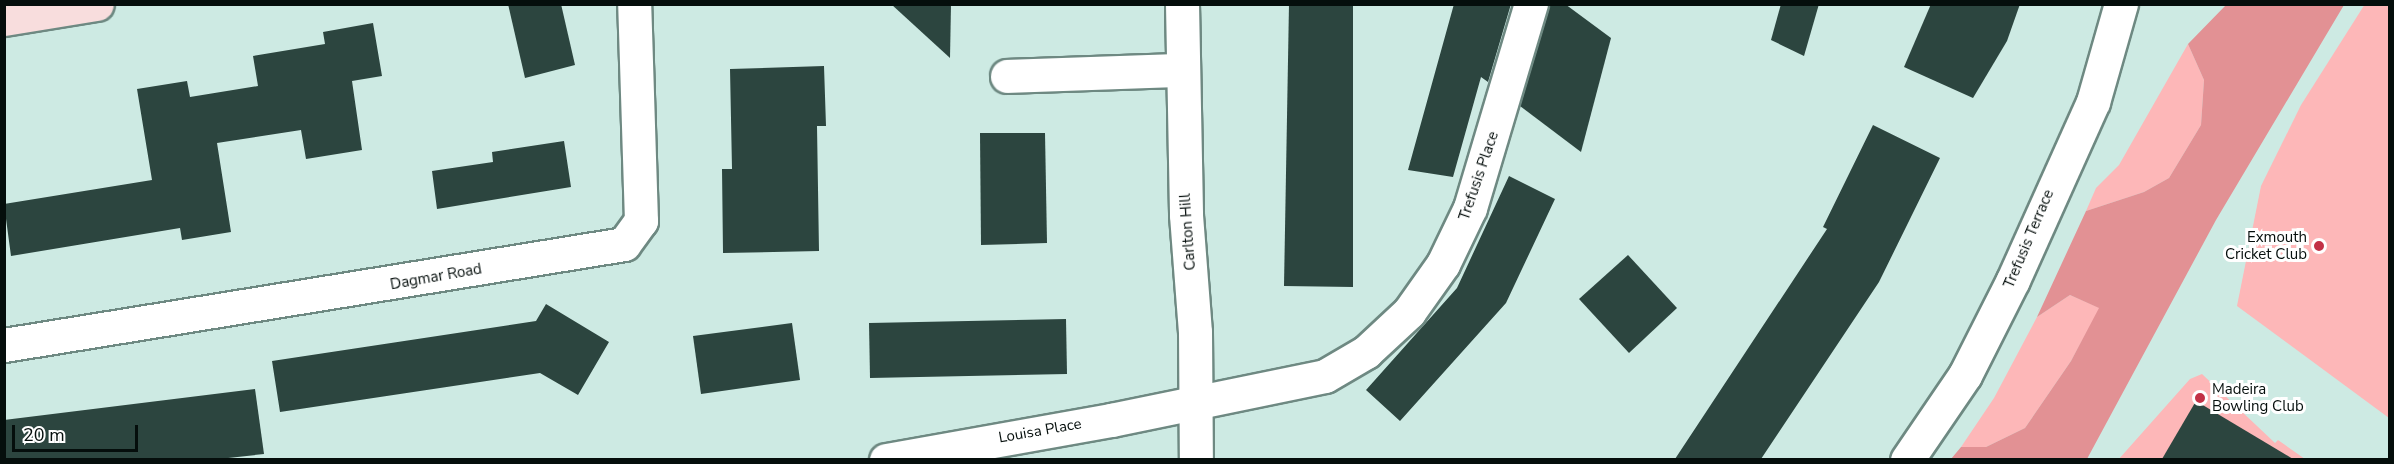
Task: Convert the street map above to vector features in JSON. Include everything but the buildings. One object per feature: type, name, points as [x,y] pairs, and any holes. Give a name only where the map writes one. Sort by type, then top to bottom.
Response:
[{"type":"main road","points":[[4,19],[97,4]]},
{"type":"street","name":"Dagmar Road","points":[[4,345],[624,244],[641,221],[634,4]]},
{"type":"street","name":"Carlton Hill","points":[[1182,4],[1186,215],[1195,332],[1196,459]]},
{"type":"street","name":"Trefusis Place","points":[[1194,404],[1325,376],[1366,352],[1408,312],[1443,264],[1470,208],[1531,4]]},
{"type":"street","name":"Trefusis Terrace","points":[[1907,459],[1965,375],[2013,279],[2092,102],[2121,4]]},
{"type":"street","points":[[1006,76],[1182,70]]},
{"type":"street","name":"Louisa Place","points":[[886,459],[1194,404]]},
{"type":"shaded area","name":"Exmouth Cricket Club","points":[[2365,4],[2389,5],[2389,418],[2237,306],[2261,186],[2301,105]]},
{"type":"shaded area","points":[[2226,5],[2344,5],[2216,220],[2087,459],[1951,459],[1961,447],[1986,447],[2025,428],[2071,361],[2099,308],[2070,295],[2037,317],[2086,211],[2144,192],[2169,178],[2201,125],[2204,80],[2188,44]]},
{"type":"shaded area","points":[[2188,44],[2204,80],[2201,125],[2169,178],[2144,192],[2086,211],[2096,188],[2119,165]]},
{"type":"shaded area","points":[[2070,295],[2100,308],[2071,361],[2025,428],[1986,447],[1961,447],[1994,398],[2037,317]]},
{"type":"shaded area","name":"Madeira Bowling Club","points":[[2202,374],[2275,443],[2278,440],[2305,459],[2118,460],[2190,379]]},
{"type":"place","name":"Exmouth Cricket Club","points":[[2319,246]]},
{"type":"place","name":"Madeira Bowling Club","points":[[2200,398]]}]
